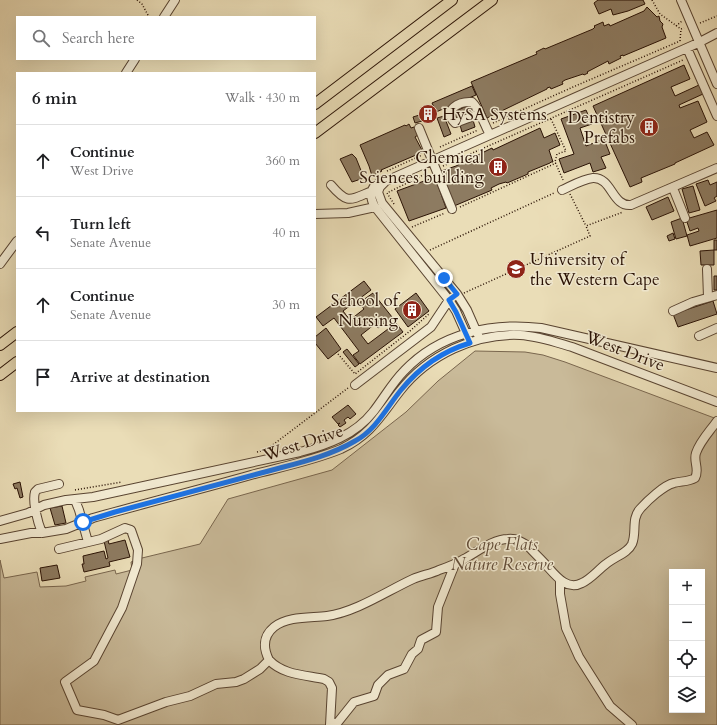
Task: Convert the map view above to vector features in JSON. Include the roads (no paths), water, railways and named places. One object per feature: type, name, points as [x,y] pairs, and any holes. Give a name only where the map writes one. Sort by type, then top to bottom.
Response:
[{"type":"main road","points":[[316,103],[452,0]]},
{"type":"main road","points":[[316,132],[492,0]]},
{"type":"main road","points":[[0,345],[16,333]]},
{"type":"main road","points":[[0,375],[16,363]]},
{"type":"lane","points":[[165,16],[175,0]]},
{"type":"lane","points":[[681,0],[717,84]]},
{"type":"lane","points":[[470,343],[449,300],[375,208],[371,198],[372,190],[376,183],[432,161],[687,48],[717,33]]},
{"type":"lane","points":[[687,48],[717,116]]},
{"type":"lane","points":[[127,72],[134,60]]},
{"type":"lane","points":[[480,114],[490,135]]},
{"type":"lane","points":[[419,128],[452,210]]},
{"type":"lane","points":[[564,189],[590,179],[601,179],[620,202],[627,206],[637,204],[717,168]]},
{"type":"lane","points":[[383,181],[379,189],[379,198],[382,204],[457,294],[467,310],[480,340]]},
{"type":"lane","points":[[331,185],[341,196],[345,198],[356,197],[372,190]]},
{"type":"lane","points":[[673,188],[685,218]]},
{"type":"lane","points":[[316,214],[348,213],[375,208]]},
{"type":"lane","points":[[406,247],[413,241]]},
{"type":"lane","points":[[0,264],[16,243]]},
{"type":"lane","points":[[707,269],[708,297]]},
{"type":"lane","points":[[352,383],[431,327],[449,300],[457,294]]},
{"type":"lane","points":[[673,311],[717,295]]},
{"type":"lane","name":"West Drive","points":[[0,521],[28,513],[44,505],[66,500],[93,497],[300,452],[338,440],[352,431],[372,413],[394,382],[419,358],[449,340],[476,330],[505,326],[541,328],[717,368]]},
{"type":"lane","points":[[699,336],[717,328]]},
{"type":"lane","name":"West Drive","points":[[0,540],[31,533],[42,533],[66,529],[115,512],[302,462],[340,449],[357,441],[368,432],[406,384],[426,365],[452,349],[480,340],[507,335],[520,335],[550,340],[717,402]]},
{"type":"lane","points":[[454,564],[438,607],[436,632],[421,640],[418,649],[412,654],[404,669],[388,675],[378,685],[374,696],[354,702],[338,722],[331,725],[332,691],[330,684],[324,679],[283,671],[269,660],[265,645],[266,637],[273,628],[280,623],[293,619],[328,616],[343,612],[384,595],[414,579],[454,564],[501,540],[512,539],[522,542],[528,546],[560,580],[566,584],[572,585],[584,583],[610,560],[629,548],[633,542],[636,517],[640,509],[666,486],[695,478],[698,469],[695,460],[696,452],[717,421]]},
{"type":"lane","points":[[42,533],[36,510],[34,496],[35,492],[38,489],[59,484]]},
{"type":"lane","points":[[75,500],[88,542]]},
{"type":"lane","points":[[59,549],[101,539],[125,528],[131,530],[138,550],[137,564],[122,608],[94,660],[66,682],[77,710],[104,715],[118,720],[126,718],[166,702],[190,696],[216,684],[244,680],[260,669],[269,660]]},
{"type":"lane","points":[[560,580],[560,594],[566,628],[579,657],[610,706],[632,725]]},
{"type":"place","name":"HySA Systems","points":[[428,114]]},
{"type":"place","name":"Dentistry Prefabs","points":[[649,127]]},
{"type":"place","name":"Chemical Sciences building","points":[[498,167]]},
{"type":"place","name":"University of the Western Cape","points":[[516,269]]},
{"type":"place","name":"School of Nursing","points":[[412,310]]},
{"type":"park label","name":"Cape Flats Nature Reserve","points":[[502,554]]}]
